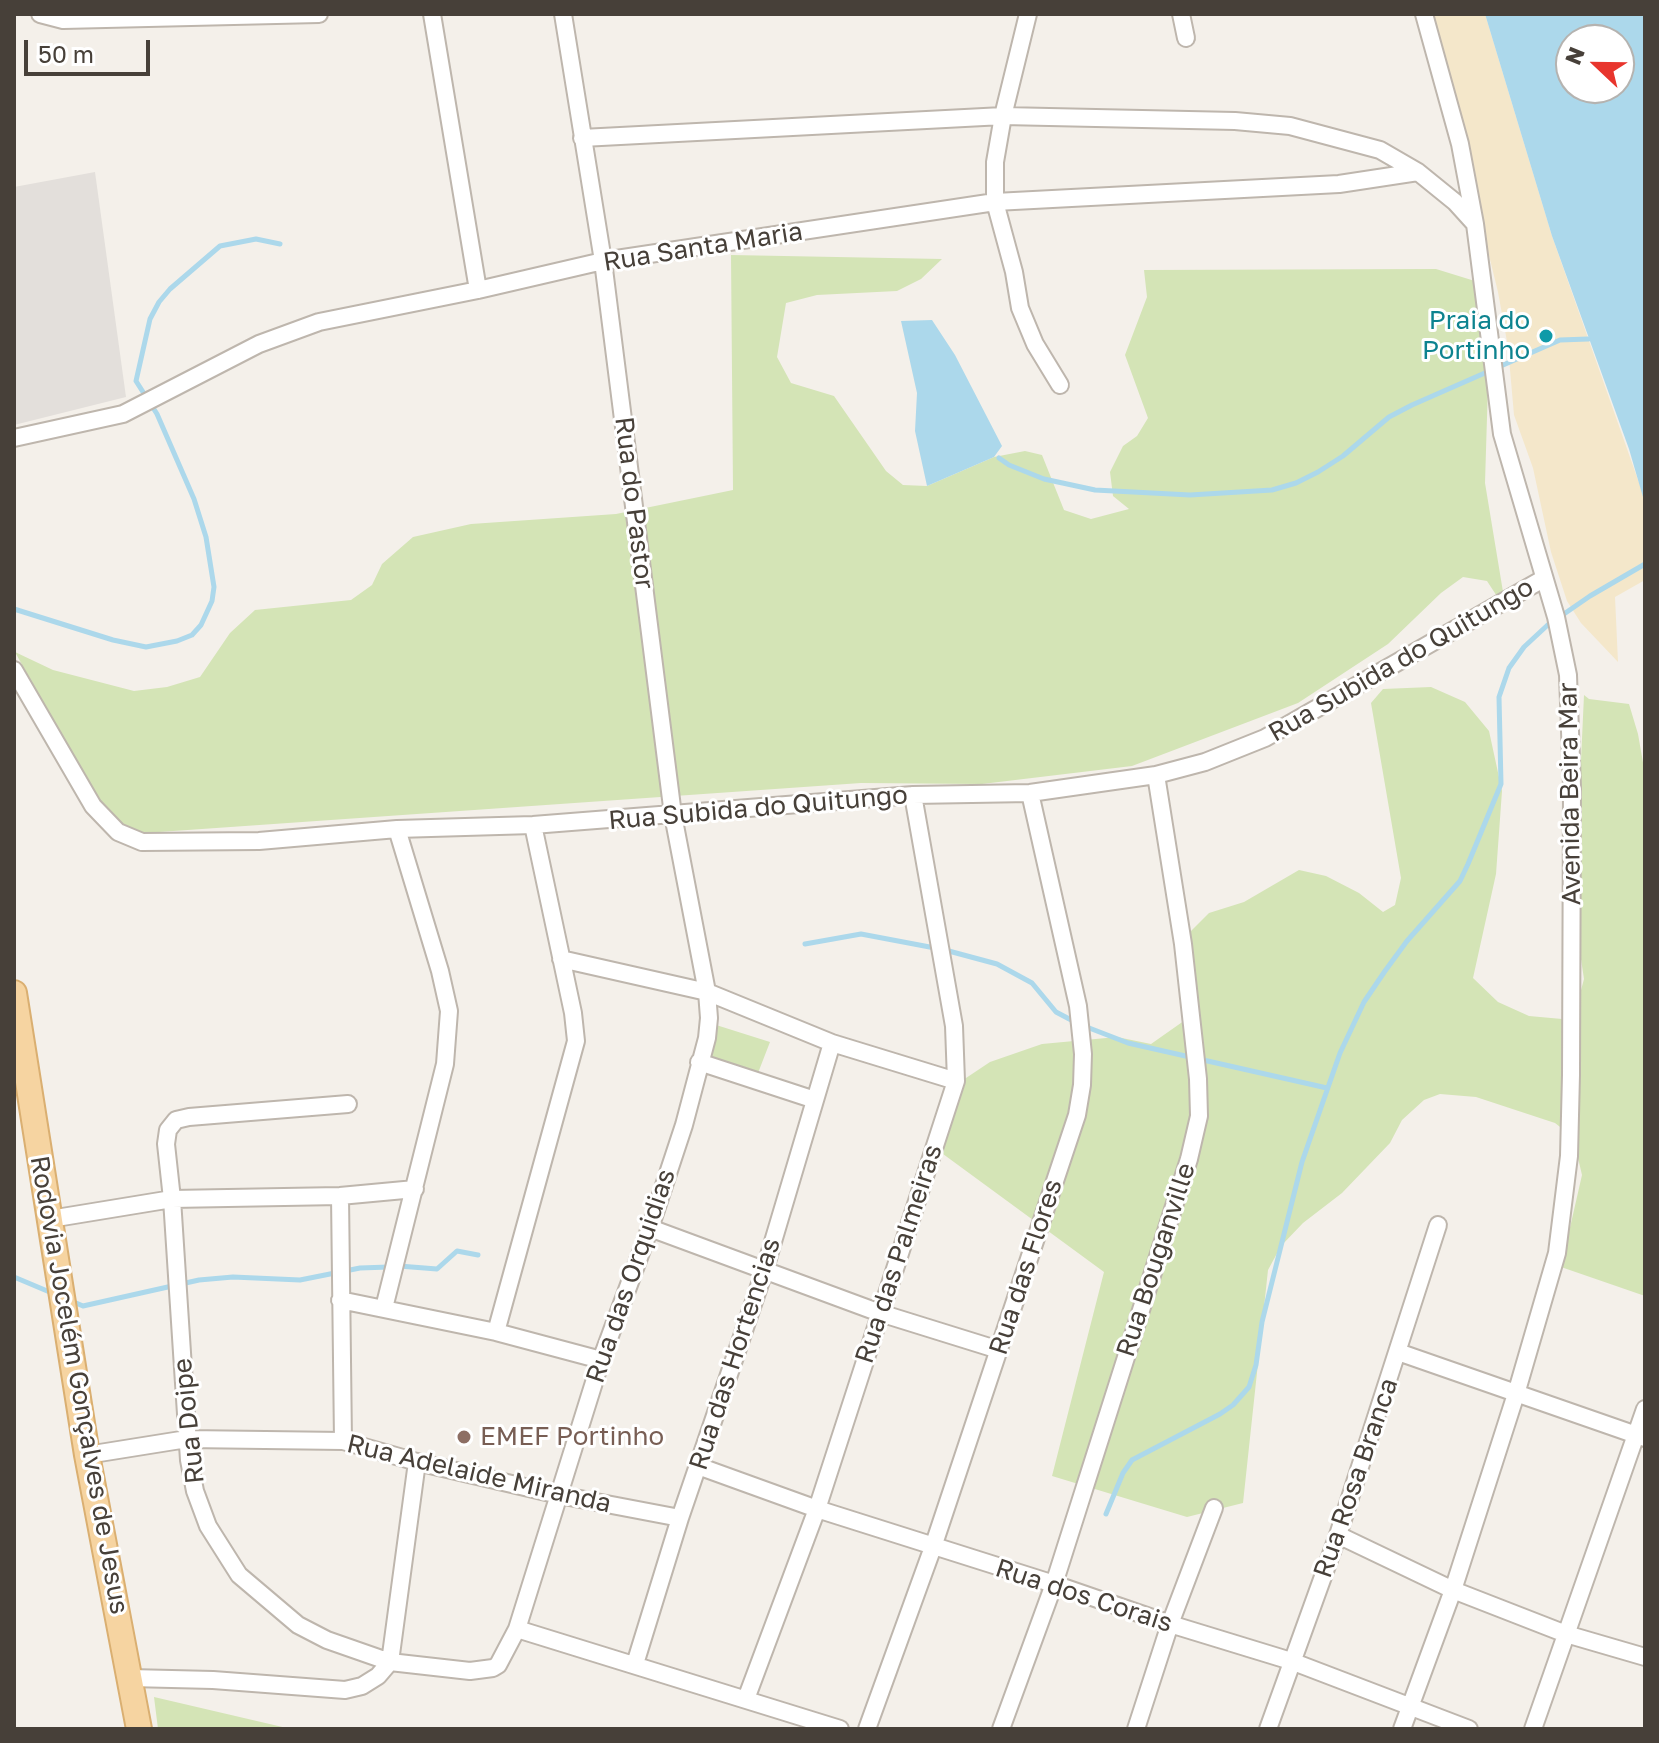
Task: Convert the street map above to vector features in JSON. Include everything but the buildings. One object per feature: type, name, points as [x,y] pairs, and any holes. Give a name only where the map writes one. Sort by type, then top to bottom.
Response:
[{"type":"main road","name":"Rodovia Jocelém Gonçalves de Jesus","points":[[14,993],[87,1455],[139,1729]]},
{"type":"street","points":[[40,14],[63,17],[312,15]]},
{"type":"street","points":[[432,14],[478,290]]},
{"type":"street","name":"Rua do Pastor","points":[[563,14],[603,261],[673,815],[707,992]]},
{"type":"street","points":[[1028,14],[1003,116],[995,162],[995,202],[1014,272],[1020,308],[1035,344],[1060,385]]},
{"type":"street","points":[[1181,14],[1186,38]]},
{"type":"street","name":"Avenida Beira Mar","points":[[1402,1729],[1453,1590],[1516,1394],[1557,1253],[1570,1142],[1571,710],[1568,675],[1556,617],[1502,434],[1475,224],[1460,144],[1424,14]]},
{"type":"street","points":[[582,138],[1003,116],[1181,119],[1290,126],[1380,150],[1418,172],[1455,202],[1475,224]]},
{"type":"street","name":"Rua Santa Maria","points":[[14,438],[123,414],[259,344],[319,322],[603,261],[995,202],[1339,184],[1418,172]]},
{"type":"street","name":"Rua Subida do Quitungo","points":[[14,670],[93,806],[118,832],[142,842],[216,842],[397,829],[533,825],[913,795],[1030,793],[1156,775],[1205,762],[1265,738],[1543,579]]},
{"type":"street","name":"Rua Bouganville","points":[[1001,1729],[1054,1584],[1189,1159],[1199,1116],[1198,1079],[1183,944],[1156,775]]},
{"type":"street","name":"Rua das Flores","points":[[867,1729],[933,1547],[1077,1115],[1083,1054],[1078,1006],[1030,793]]},
{"type":"street","name":"Rua das Palmeiras","points":[[746,1699],[817,1509],[956,1081],[954,1026],[913,795]]},
{"type":"street","points":[[496,1332],[576,1041],[533,825]]},
{"type":"street","points":[[384,1308],[445,1064],[449,1011],[397,829]]},
{"type":"street","points":[[561,959],[707,992],[832,1043],[956,1081]]},
{"type":"street","name":"Rua das Orquidias","points":[[470,1671],[482,1671],[498,1665],[517,1629],[601,1360],[684,1125],[708,1028],[707,992]]},
{"type":"street","name":"Rua das Hortencias","points":[[635,1664],[680,1518],[764,1272],[832,1043]]},
{"type":"street","points":[[699,1062],[815,1100]]},
{"type":"street","name":"Rua Doipe","points":[[348,1104],[176,1120],[168,1130],[166,1144],[191,1470],[201,1511],[239,1575],[298,1625],[327,1640],[390,1662],[470,1671]]},
{"type":"street","points":[[50,1219],[172,1199],[340,1196],[415,1189]]},
{"type":"street","points":[[340,1196],[343,1441]]},
{"type":"street","name":"Rua Rosa Branca","points":[[1268,1729],[1338,1535],[1438,1225]]},
{"type":"street","points":[[650,1228],[880,1313],[999,1350]]},
{"type":"street","points":[[340,1300],[496,1332],[601,1360]]},
{"type":"street","points":[[1398,1352],[1641,1436]]},
{"type":"street","points":[[1533,1729],[1641,1436],[1645,1409]]},
{"type":"street","name":"Rua Adelaide Miranda","points":[[87,1455],[187,1439],[343,1441],[417,1462],[559,1495],[680,1518]]},
{"type":"street","points":[[130,1678],[213,1680],[345,1690],[370,1681],[385,1670],[390,1662],[417,1462]]},
{"type":"street","name":"Rua dos Corais","points":[[698,1466],[817,1509],[1291,1661],[1469,1729]]},
{"type":"street","points":[[1136,1729],[1170,1624],[1214,1508]]},
{"type":"street","points":[[1338,1535],[1453,1590],[1566,1634],[1645,1657]]},
{"type":"street","points":[[517,1629],[840,1729]]},
{"type":"shaded area","points":[[95,172],[126,397],[14,425],[14,187]]},
{"type":"green space","points":[[731,255],[942,259],[921,279],[897,291],[817,295],[786,303],[777,357],[791,383],[834,396],[886,471],[903,485],[927,486],[994,457],[1025,451],[1042,455],[1064,510],[1091,519],[1129,509],[1113,496],[1110,472],[1123,446],[1137,436],[1148,418],[1125,355],[1147,297],[1144,270],[1436,269],[1491,286],[1485,483],[1506,610],[1487,581],[1463,577],[1441,593],[1388,644],[1298,703],[1132,766],[982,784],[861,783],[116,835],[15,652],[53,670],[134,691],[167,687],[200,677],[230,633],[255,610],[351,600],[372,585],[382,564],[413,537],[471,524],[616,514],[733,490]]},
{"type":"green space","points":[[1431,687],[1465,702],[1489,731],[1502,791],[1496,874],[1473,978],[1498,1002],[1529,1016],[1573,1020],[1584,979],[1574,913],[1584,695],[1589,699],[1629,704],[1645,774],[1645,1296],[1561,1267],[1582,1175],[1573,1137],[1555,1123],[1476,1097],[1440,1094],[1424,1100],[1402,1120],[1390,1143],[1342,1193],[1303,1223],[1281,1246],[1268,1270],[1243,1503],[1187,1517],[1052,1476],[1104,1272],[933,1149],[963,1080],[990,1062],[1042,1044],[1117,1037],[1151,1044],[1188,1018],[1197,981],[1177,945],[1209,913],[1244,902],[1299,870],[1326,876],[1359,893],[1383,912],[1395,905],[1401,878],[1371,703],[1383,689]]},
{"type":"green space","points":[[713,1024],[770,1042],[758,1073],[703,1057]]},
{"type":"green space","points":[[154,1697],[291,1729],[158,1729]]},
{"type":"sand","name":"Praia do Portinho","points":[[1423,14],[1485,14],[1552,236],[1644,497],[1645,580],[1615,597],[1618,662],[1581,623],[1567,601],[1551,552],[1533,468],[1514,415],[1508,347],[1498,292],[1447,84]]},
{"type":"water","points":[[1485,14],[1645,14],[1645,504],[1629,449],[1552,236]]},
{"type":"water","points":[[932,320],[955,355],[1002,446],[994,457],[927,486],[915,431],[917,393],[901,321]]},
{"type":"waterway","points":[[14,609],[113,640],[146,647],[177,641],[192,635],[201,625],[212,601],[214,587],[206,537],[194,499],[157,414],[136,381],[150,319],[170,289],[220,246],[256,239],[280,244]]},
{"type":"waterway","points":[[999,458],[1044,479],[1095,490],[1190,495],[1272,490],[1318,472],[1343,456],[1389,417],[1412,405],[1560,340],[1588,339]]},
{"type":"waterway","points":[[1561,616],[1645,564]]},
{"type":"waterway","points":[[1106,1514],[1123,1473],[1132,1460],[1220,1414],[1249,1387],[1302,1162],[1340,1053],[1364,1002],[1385,971],[1460,881],[1501,784],[1499,697],[1509,668],[1524,647],[1552,621]]},
{"type":"waterway","points":[[805,944],[861,934],[935,948]]},
{"type":"waterway","points":[[945,950],[997,964],[1032,983],[1056,1012],[1075,1022]]},
{"type":"waterway","points":[[1084,1026],[1128,1043],[1327,1088]]},
{"type":"waterway","points":[[399,1266],[437,1269],[457,1251],[478,1255]]},
{"type":"waterway","points":[[69,1300],[83,1306],[199,1280],[233,1277],[300,1280],[360,1268],[389,1267]]},
{"type":"waterway","points":[[14,1277],[52,1293]]},
{"type":"place","name":"Praia do Portinho","points":[[1546,336]]},
{"type":"place","name":"EMEF Portinho","points":[[464,1437]]}]
